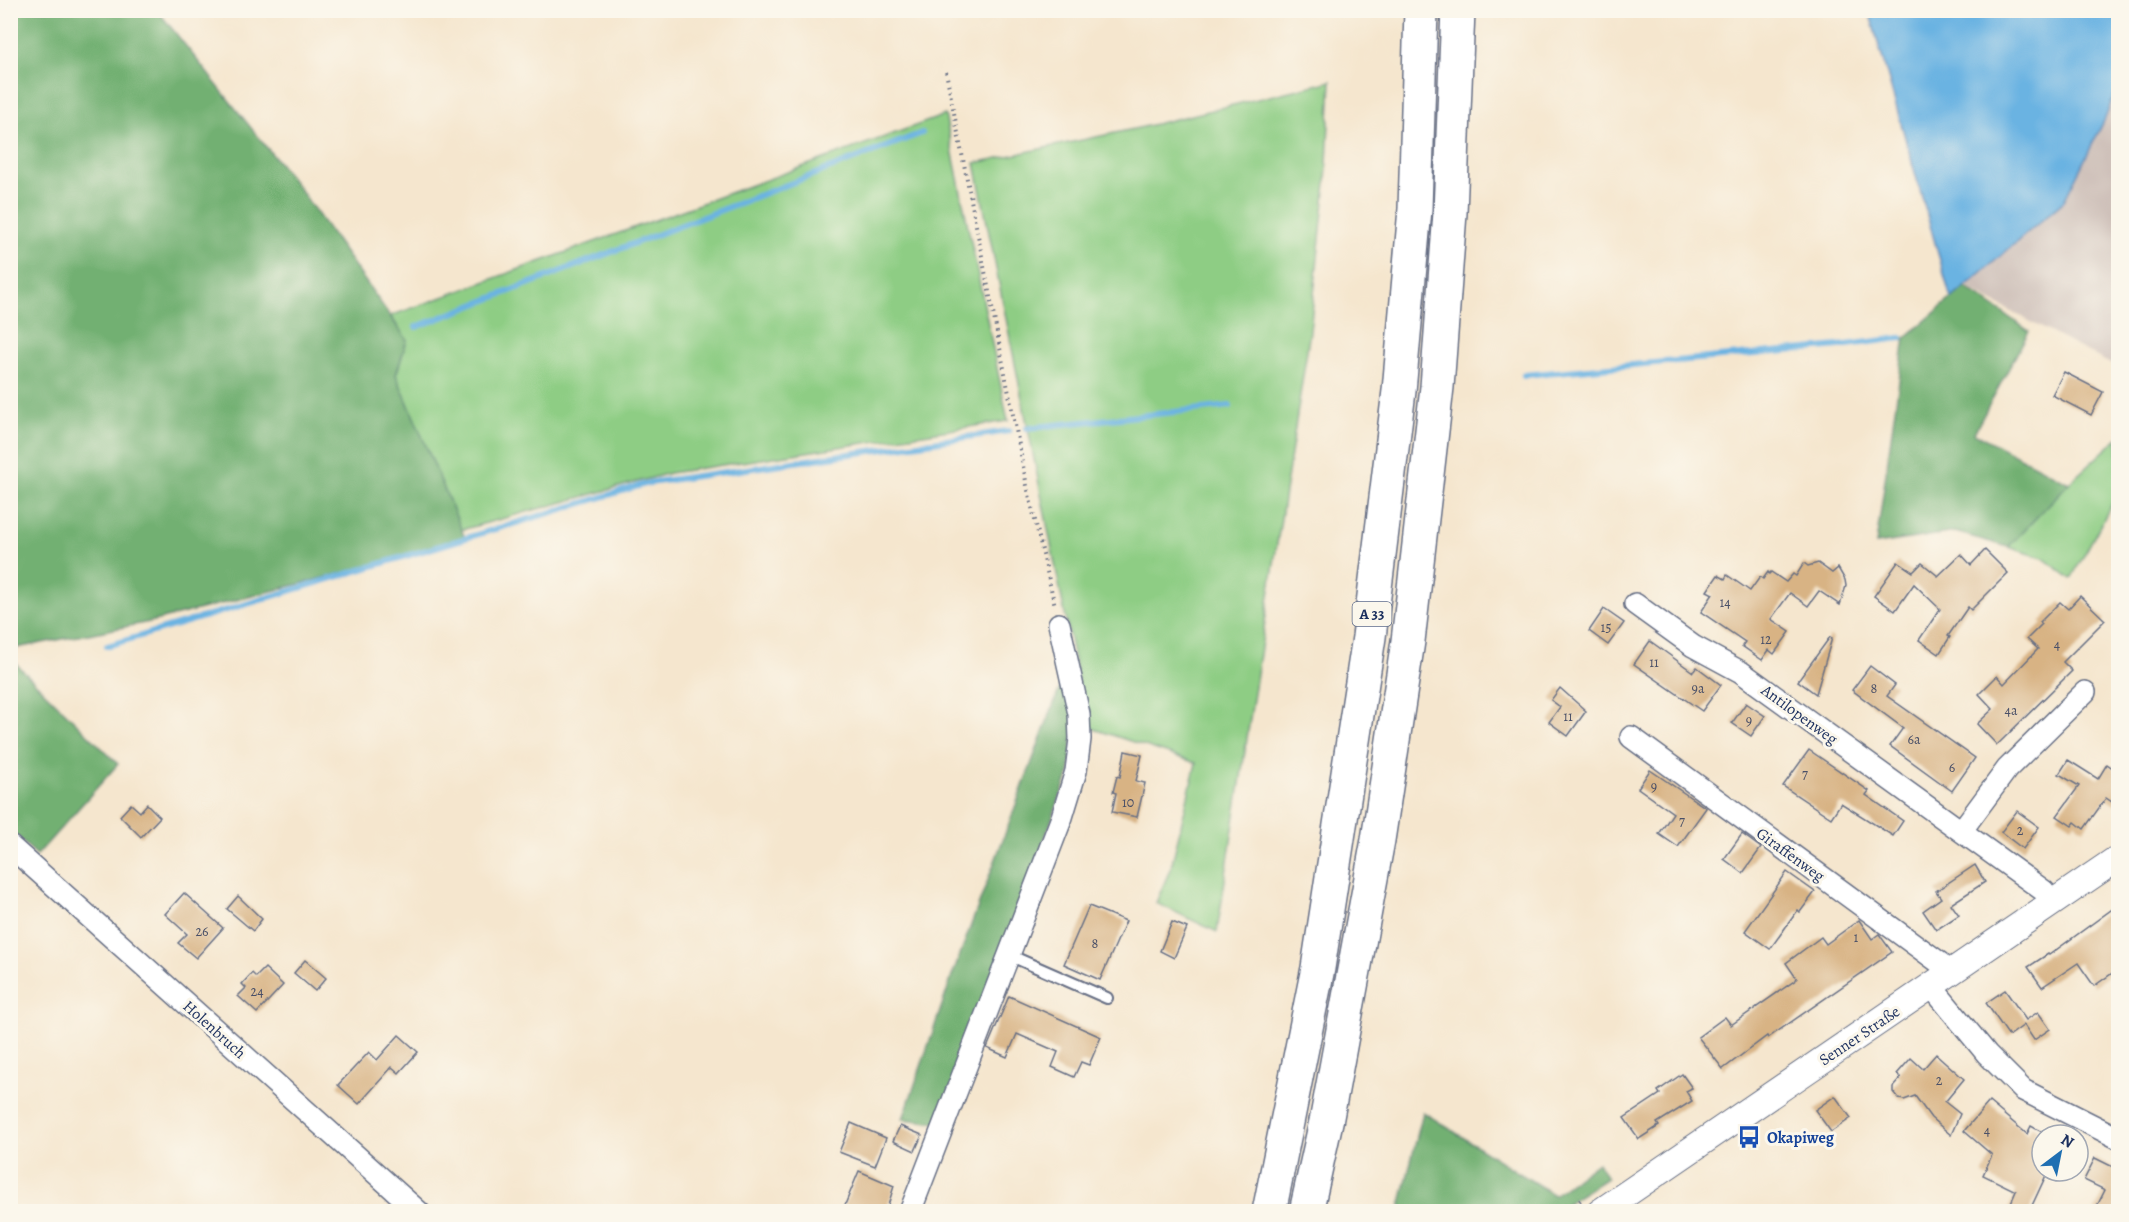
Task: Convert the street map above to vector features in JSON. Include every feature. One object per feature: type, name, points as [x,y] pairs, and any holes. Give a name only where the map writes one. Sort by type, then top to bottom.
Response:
[{"type":"highway","name":"A 33","points":[[1269,1212],[1318,968],[1372,614],[1399,391],[1413,231],[1421,10]]},
{"type":"highway","name":"A 33","points":[[1306,1212],[1327,1117],[1378,840],[1407,640],[1437,387],[1450,213],[1458,10]]},
{"type":"street","name":"Antilopenweg","points":[[1635,604],[1693,646],[1742,672],[2044,891],[2052,903]]},
{"type":"street","points":[[910,1212],[1062,817],[1076,771],[1080,739],[1079,714],[1059,624]]},
{"type":"street","points":[[1962,830],[2007,769],[2085,692]]},
{"type":"street","name":"Giraffenweg","points":[[1631,737],[1940,963],[1940,980]]},
{"type":"street","name":"Holenbruch","points":[[10,846],[419,1212]]},
{"type":"street","name":"Senner Straße","points":[[1600,1212],[2118,858]]},
{"type":"street","points":[[1940,980],[1987,1054],[2017,1085],[2037,1098],[2118,1137]]},
{"type":"lane","points":[[1009,956],[1107,998]]},
{"type":"path","points":[[946,72],[1027,486],[1059,624]]},
{"type":"shaded area","points":[[2118,84],[2118,368],[1965,287],[2064,201],[2105,119]]},
{"type":"green space","points":[[11,10],[158,11],[299,188],[407,340],[396,375],[465,538],[393,560],[150,622],[11,649]]},
{"type":"green space","points":[[1331,81],[1326,183],[1310,331],[1217,932],[1156,903],[1171,867],[1196,763],[1085,726],[1085,715],[975,163],[1143,127]]},
{"type":"green space","points":[[945,115],[1008,421],[670,473],[461,530],[396,375],[407,340],[390,316]]},
{"type":"green space","points":[[1965,287],[2029,331],[1974,433],[2069,483],[2008,547],[1955,532],[1876,544],[1905,338]]},
{"type":"green space","points":[[2118,438],[2118,504],[2113,502],[2071,579],[2043,558],[2008,547],[2069,483]]},
{"type":"green space","points":[[11,659],[118,764],[37,855],[11,832]]},
{"type":"green space","points":[[1063,679],[1074,716],[1070,771],[938,1123],[903,1119],[952,976]]},
{"type":"green space","points":[[1423,1112],[1554,1195],[1598,1162],[1607,1178],[1555,1211],[1399,1211]]},
{"type":"water","points":[[1869,11],[2118,11],[2118,84],[2105,119],[2064,201],[1951,299]]},
{"type":"building","points":[[2064,372],[2103,392],[2091,415],[2052,395]]},
{"type":"building","points":[[1985,550],[2008,573],[1971,610],[1968,607],[1939,654],[1919,640],[1940,609],[1914,584],[1895,611],[1874,596],[1898,562],[1913,572],[1922,563],[1938,576],[1961,554],[1971,565]]},
{"type":"building","points":[[1804,563],[1808,566],[1818,563],[1832,573],[1838,568],[1846,586],[1840,605],[1819,591],[1808,606],[1790,593],[1771,619],[1790,632],[1774,654],[1769,650],[1762,660],[1742,646],[1745,642],[1701,612],[1713,594],[1707,591],[1718,575],[1725,579],[1727,575],[1750,591],[1760,577],[1763,579],[1768,572],[1786,582],[1793,574],[1796,576]]},
{"type":"building","points":[[2080,596],[2105,620],[2063,662],[2072,671],[1997,745],[1977,724],[1993,709],[1979,694],[1997,676],[2004,684],[2038,649],[2027,639],[2042,624],[2040,622],[2060,602],[2068,609]]},
{"type":"building","points":[[1604,609],[1624,623],[1608,645],[1589,631]]},
{"type":"building","points":[[1830,637],[1832,638],[1816,694],[1798,681]]},
{"type":"building","points":[[1650,641],[1693,672],[1697,667],[1721,685],[1702,711],[1634,664]]},
{"type":"building","points":[[1870,666],[1895,685],[1887,696],[1975,758],[1952,791],[1890,746],[1903,728],[1852,690]]},
{"type":"building","points":[[1560,688],[1586,711],[1568,736],[1549,722],[1560,707],[1551,700]]},
{"type":"building","points":[[1746,703],[1765,716],[1751,736],[1732,723]]},
{"type":"building","points":[[1809,750],[1869,791],[1866,795],[1903,821],[1893,836],[1841,803],[1831,818],[1783,786]]},
{"type":"building","points":[[1125,751],[1142,755],[1136,781],[1145,783],[1137,817],[1112,812],[1116,793],[1113,792],[1117,776],[1120,777]]},
{"type":"building","points":[[2068,760],[2098,779],[2107,764],[2118,772],[2118,806],[2106,798],[2084,829],[2075,822],[2072,826],[2057,816],[2079,786],[2059,774]]},
{"type":"building","points":[[1650,770],[1706,808],[1678,847],[1659,834],[1673,813],[1638,788]]},
{"type":"building","points":[[131,804],[140,812],[147,804],[160,817],[141,837],[120,816]]},
{"type":"building","points":[[2017,811],[2039,827],[2023,849],[2001,832]]},
{"type":"building","points":[[1742,834],[1761,848],[1743,873],[1724,859]]},
{"type":"building","points":[[1975,865],[1985,882],[1951,904],[1959,915],[1936,930],[1923,911],[1941,898],[1936,891]]},
{"type":"building","points":[[1787,872],[1815,892],[1800,912],[1798,910],[1770,949],[1745,931]]},
{"type":"building","points":[[184,893],[223,928],[196,958],[178,943],[187,934],[165,914]]},
{"type":"building","points":[[238,896],[262,919],[253,931],[227,909]]},
{"type":"building","points":[[2118,905],[2118,969],[2094,986],[2078,963],[2042,987],[2028,967],[2049,955]]},
{"type":"building","points":[[1089,906],[1126,921],[1100,980],[1064,964]]},
{"type":"building","points":[[1859,920],[1872,939],[1879,934],[1892,952],[1768,1038],[1767,1036],[1723,1069],[1698,1037],[1725,1017],[1731,1025],[1797,979],[1786,963],[1821,937],[1826,944]]},
{"type":"building","points":[[1172,922],[1187,928],[1174,958],[1160,951]]},
{"type":"building","points":[[305,960],[326,978],[315,991],[294,973]]},
{"type":"building","points":[[265,968],[283,985],[257,1013],[238,996],[246,988],[242,984],[252,973],[256,977]]},
{"type":"building","points":[[2005,990],[2026,1020],[2038,1012],[2050,1029],[2034,1040],[2024,1025],[2009,1036],[1986,1003]]},
{"type":"building","points":[[1009,996],[1101,1037],[1089,1065],[1081,1062],[1074,1077],[1052,1067],[1058,1052],[1017,1034],[1007,1057],[987,1048]]},
{"type":"building","points":[[399,1035],[418,1052],[399,1073],[392,1067],[359,1104],[338,1085],[369,1052],[377,1060]]},
{"type":"building","points":[[1936,1054],[1964,1079],[1945,1102],[1960,1114],[1951,1135],[1931,1118],[1915,1096],[1904,1100],[1899,1099],[1893,1092],[1893,1087],[1901,1078],[1897,1074],[1911,1058],[1923,1069]]},
{"type":"building","points":[[1682,1074],[1692,1088],[1686,1091],[1692,1101],[1657,1123],[1659,1126],[1639,1139],[1624,1118],[1660,1094],[1658,1091]]},
{"type":"building","points":[[1835,1096],[1851,1118],[1831,1132],[1815,1110]]},
{"type":"building","points":[[1989,1102],[2027,1134],[2030,1128],[2030,1183],[2042,1183],[2029,1212],[2007,1212],[2016,1191],[1983,1175],[1992,1155],[1964,1131]]},
{"type":"building","points":[[851,1123],[886,1138],[875,1166],[839,1152]]},
{"type":"building","points":[[900,1126],[922,1135],[915,1151],[893,1141]]},
{"type":"building","points":[[2095,1158],[2115,1168],[2118,1162],[2118,1212],[2094,1212],[2105,1190],[2090,1183],[2090,1168]]},
{"type":"building","points":[[859,1171],[894,1186],[886,1212],[842,1212]]},
{"type":"waterway","points":[[416,327],[922,133]]},
{"type":"waterway","points":[[1524,375],[1839,346],[1901,338]]},
{"type":"waterway","points":[[1027,428],[1230,406]]},
{"type":"waterway","points":[[107,646],[649,483],[1009,431]]},
{"type":"place","name":"Okapiweg","points":[[1749,1137]]}]
